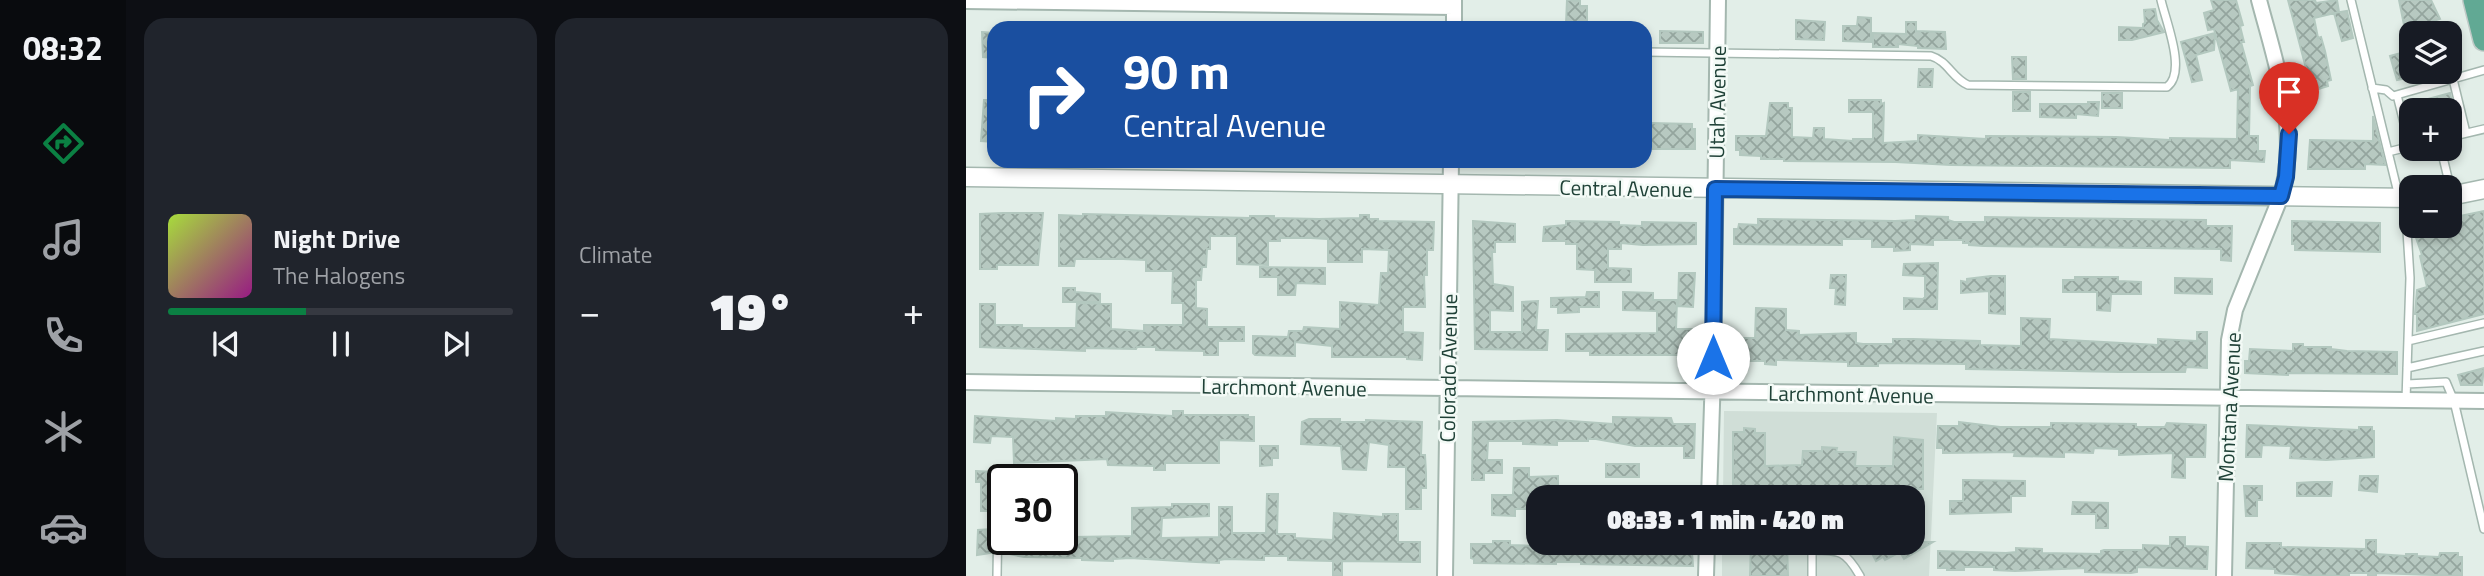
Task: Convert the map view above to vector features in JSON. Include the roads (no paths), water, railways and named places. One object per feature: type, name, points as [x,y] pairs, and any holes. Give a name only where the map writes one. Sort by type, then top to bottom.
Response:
[{"type":"main road","points":[[2474,0],[2484,40]]},
{"type":"street","name":"Utah Avenue","points":[[1709,485],[1718,0]]},
{"type":"street","name":"Montana Avenue","points":[[2224,576],[2229,340],[2235,310],[2281,196],[2289,150],[2288,117],[2259,0]]},
{"type":"street","points":[[966,1],[1454,4]]},
{"type":"street","name":"Colorado Avenue","points":[[1445,576],[1451,168]]},
{"type":"street","name":"Central Avenue","points":[[966,177],[2399,198]]},
{"type":"street","points":[[2462,193],[2484,188]]},
{"type":"street","name":"Larchmont Avenue","points":[[966,382],[2484,401]]},
{"type":"street","points":[[1706,576],[1707,555]]},
{"type":"lane","points":[[1652,52],[1931,56],[1942,60],[1958,79],[1968,85],[2167,87],[2174,82],[2177,66],[2161,0]]},
{"type":"lane","points":[[2351,0],[2388,152],[2399,182]]},
{"type":"lane","points":[[2462,76],[2484,70]]},
{"type":"lane","points":[[2372,88],[2386,90],[2393,96],[2436,84]]},
{"type":"lane","points":[[2454,84],[2466,133]]},
{"type":"lane","points":[[2397,95],[2399,102]]},
{"type":"lane","points":[[2462,134],[2484,129]]},
{"type":"lane","points":[[2388,152],[2399,149]]},
{"type":"lane","points":[[2406,401],[2410,278],[2408,238]]},
{"type":"lane","points":[[2408,341],[2484,323]]},
{"type":"lane","points":[[2407,368],[2484,351]]},
{"type":"lane","points":[[2407,384],[2446,382],[2454,401],[2484,529]]},
{"type":"lane","points":[[1812,576],[1812,550],[1834,550],[1848,558],[1860,576]]},
{"type":"lane","points":[[997,555],[997,576]]}]
